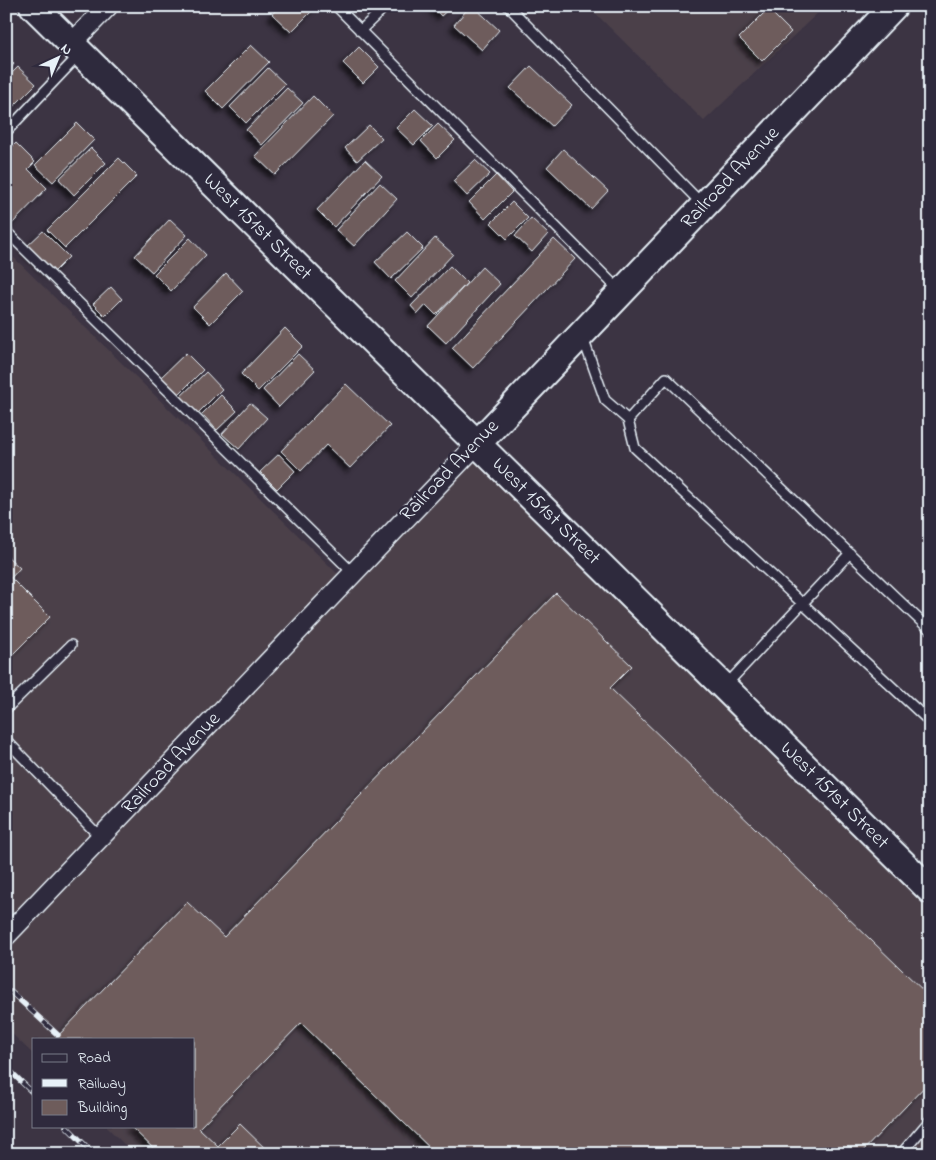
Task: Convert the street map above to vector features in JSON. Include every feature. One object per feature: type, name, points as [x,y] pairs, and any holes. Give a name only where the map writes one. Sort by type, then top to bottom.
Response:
[{"type":"street","name":"West 151st Street","points":[[33,6],[476,445],[930,890]]},
{"type":"street","points":[[76,49],[108,6]]},
{"type":"street","name":"Railroad Avenue","points":[[6,936],[894,6]]},
{"type":"lane","points":[[336,6],[622,292]]},
{"type":"lane","points":[[360,31],[386,6]]},
{"type":"lane","points":[[508,6],[704,206]]},
{"type":"lane","points":[[6,132],[76,49]]},
{"type":"lane","points":[[6,231],[352,573]]},
{"type":"lane","points":[[581,334],[605,400],[628,420],[635,448],[930,722]]},
{"type":"lane","points":[[628,420],[666,378],[930,630]]},
{"type":"lane","points":[[724,688],[850,553]]},
{"type":"lane","points":[[6,709],[71,645]]},
{"type":"lane","points":[[6,740],[100,837]]},
{"type":"lane","points":[[901,1154],[930,1120]]},
{"type":"shaded area","points":[[588,6],[825,6],[704,121]]},
{"type":"shaded area","points":[[6,250],[347,583],[483,452],[930,892],[930,1154],[134,1154],[108,1128],[195,1128],[195,1038],[32,1038],[32,1053],[6,1028]]},
{"type":"building","points":[[280,6],[316,7],[291,32],[272,14]]},
{"type":"building","points":[[432,6],[452,6],[441,16]]},
{"type":"building","points":[[470,6],[473,6],[499,30],[482,50],[454,25]]},
{"type":"building","points":[[768,9],[791,32],[762,61],[739,38]]},
{"type":"building","points":[[251,45],[269,62],[223,109],[205,91]]},
{"type":"building","points":[[359,47],[379,67],[363,83],[343,63]]},
{"type":"building","points":[[6,56],[14,64],[6,73]]},
{"type":"building","points":[[531,66],[572,105],[552,126],[510,88]]},
{"type":"building","points":[[18,67],[36,84],[6,114],[6,79]]},
{"type":"building","points":[[268,68],[285,84],[246,123],[230,107]]},
{"type":"building","points":[[287,88],[303,103],[262,145],[246,130]]},
{"type":"building","points":[[313,96],[333,116],[275,175],[255,156]]},
{"type":"building","points":[[415,109],[433,126],[414,145],[396,128]]},
{"type":"building","points":[[77,123],[94,140],[53,182],[35,165]]},
{"type":"building","points":[[438,124],[455,140],[437,158],[421,141]]},
{"type":"building","points":[[369,125],[382,138],[357,161],[345,148]]},
{"type":"building","points":[[16,143],[35,162],[28,169],[47,188],[8,228],[6,153]]},
{"type":"building","points":[[91,148],[106,163],[74,195],[59,179]]},
{"type":"building","points":[[563,149],[608,191],[591,209],[547,167]]},
{"type":"building","points":[[119,158],[137,176],[65,248],[47,230]]},
{"type":"building","points":[[365,160],[382,176],[334,227],[317,210]]},
{"type":"building","points":[[475,160],[490,174],[467,196],[453,181]]},
{"type":"building","points":[[496,175],[512,192],[485,219],[469,202]]},
{"type":"building","points":[[380,183],[397,199],[354,246],[336,230]]},
{"type":"building","points":[[512,202],[528,218],[507,239],[491,223]]},
{"type":"building","points":[[531,218],[548,234],[532,252],[515,236]]},
{"type":"building","points":[[170,219],[187,235],[152,272],[135,256]]},
{"type":"building","points":[[43,231],[69,257],[52,274],[25,248]]},
{"type":"building","points":[[407,232],[423,248],[391,279],[375,262]]},
{"type":"building","points":[[190,238],[206,255],[171,291],[154,274]]},
{"type":"building","points":[[435,238],[453,254],[412,298],[395,281]]},
{"type":"building","points":[[554,239],[575,259],[473,368],[452,348]]},
{"type":"building","points":[[450,266],[467,283],[436,315],[426,305],[418,314],[411,306]]},
{"type":"building","points":[[482,267],[500,284],[446,343],[428,326]]},
{"type":"building","points":[[226,273],[243,291],[210,324],[193,307]]},
{"type":"building","points":[[111,287],[122,299],[105,316],[93,304]]},
{"type":"building","points":[[285,328],[303,346],[258,391],[241,374]]},
{"type":"building","points":[[186,353],[203,370],[177,396],[160,378]]},
{"type":"building","points":[[298,354],[315,370],[279,407],[263,390]]},
{"type":"building","points":[[206,372],[222,389],[196,415],[179,398]]},
{"type":"building","points":[[346,384],[390,426],[350,468],[326,445],[301,471],[281,451]]},
{"type":"building","points":[[221,395],[237,411],[217,430],[202,414]]},
{"type":"building","points":[[250,403],[267,418],[239,449],[222,434]]},
{"type":"building","points":[[279,454],[295,471],[277,489],[260,472]]},
{"type":"building","points":[[6,555],[20,568],[11,578],[50,617],[6,661]]},
{"type":"building","points":[[556,593],[632,666],[610,688],[930,997],[930,1081],[860,1154],[436,1154],[301,1023],[199,1128],[218,1146],[240,1124],[271,1154],[159,1154],[132,1128],[195,1128],[195,1038],[56,1038],[187,902],[224,937]]},
{"type":"railway","points":[[11,992],[58,1035]]},
{"type":"railway","points":[[6,1067],[32,1092]]},
{"type":"railway","points":[[68,1128],[94,1154]]}]
